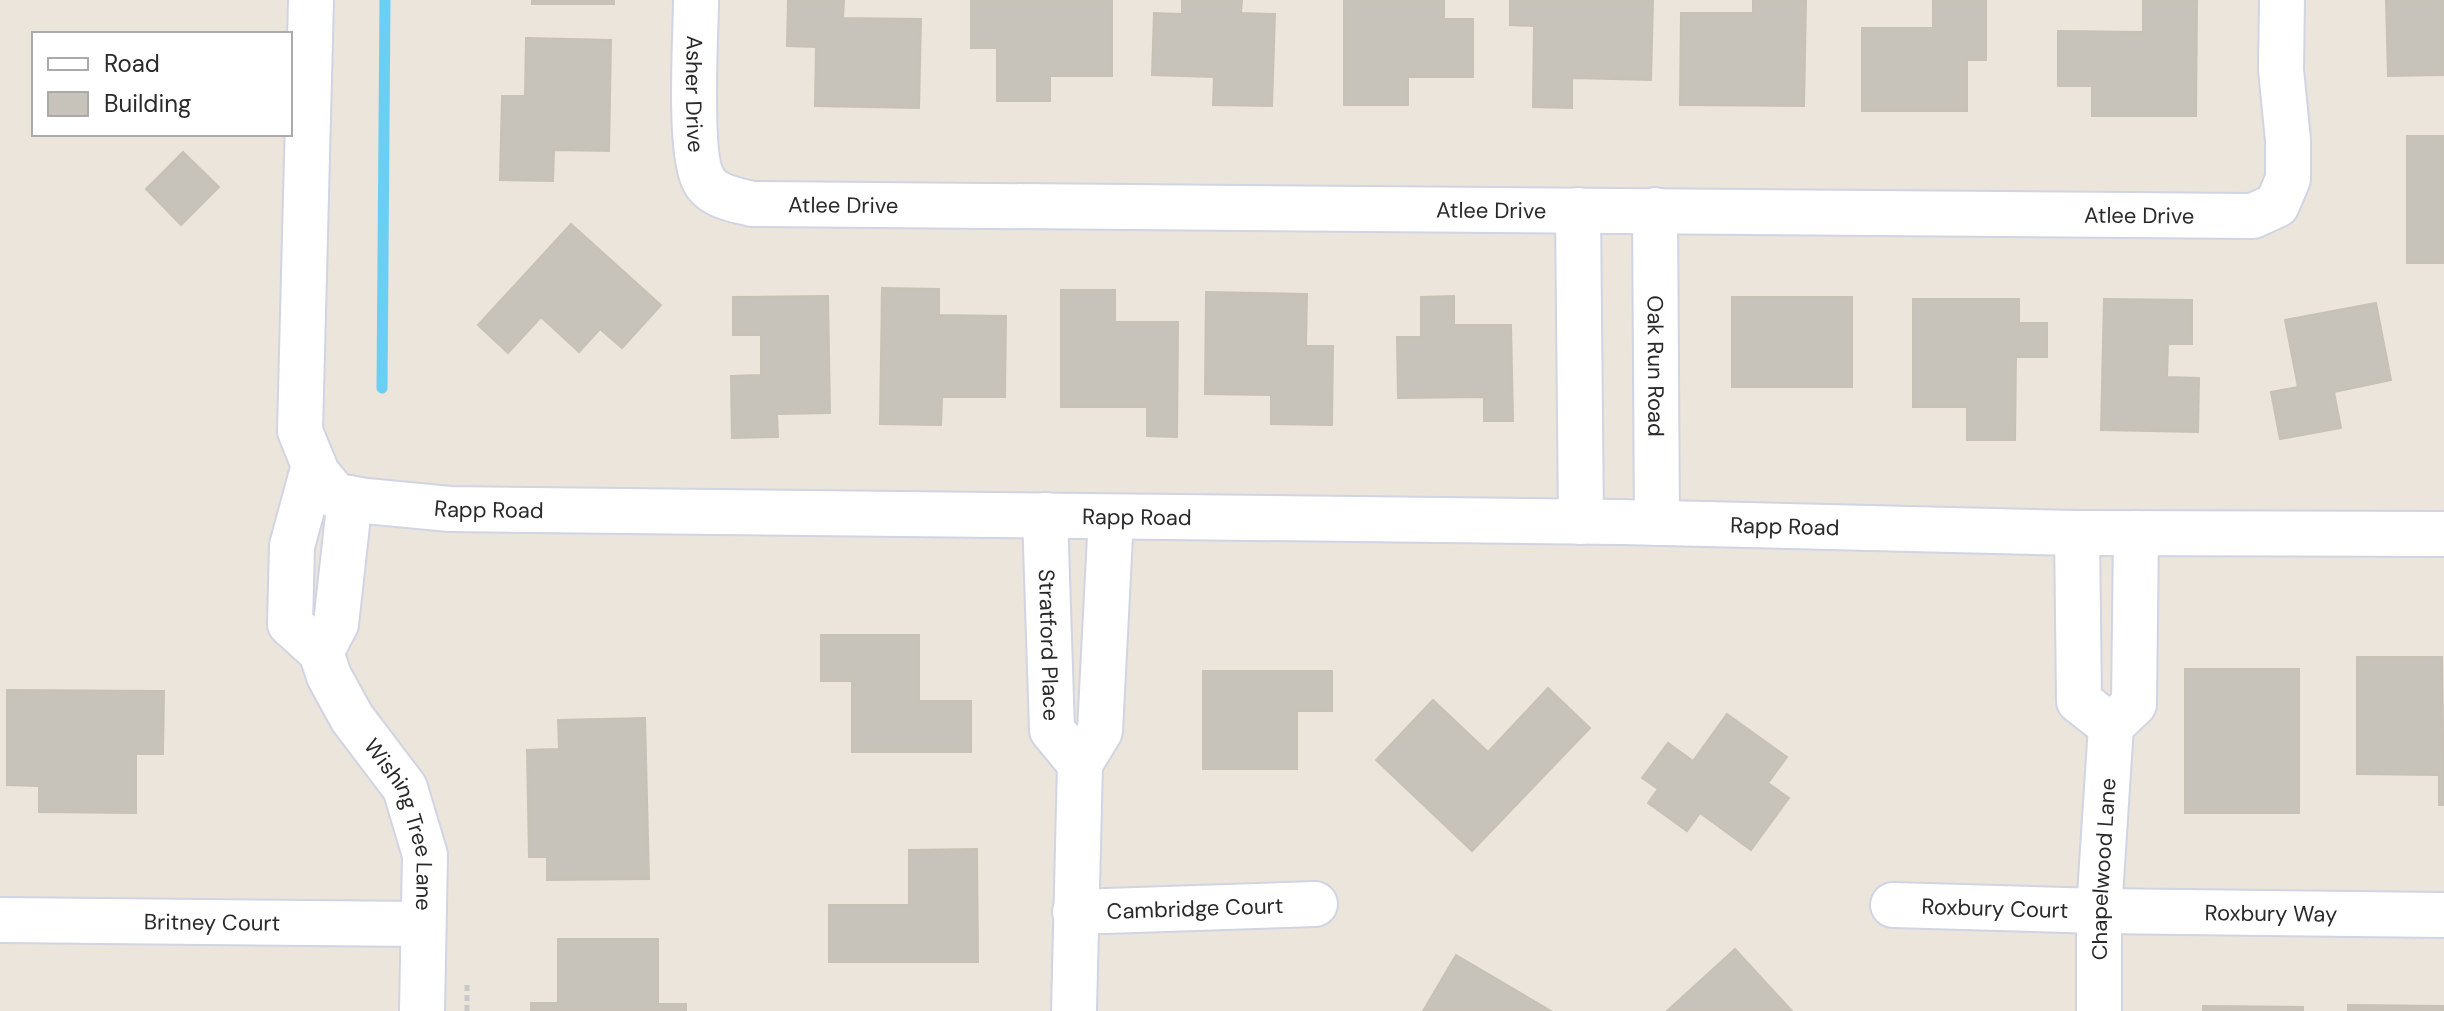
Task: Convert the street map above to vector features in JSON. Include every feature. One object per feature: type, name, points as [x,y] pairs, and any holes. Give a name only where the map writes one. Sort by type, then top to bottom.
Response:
[{"type":"street","name":"Rapp Road","points":[[311,0],[300,431],[317,473],[336,496],[450,509],[1657,523],[2077,533],[2444,534]]},
{"type":"street","name":"Asher Drive","points":[[696,0],[694,123],[700,175],[708,187]]},
{"type":"street","name":"Atlee Drive","points":[[708,187],[724,197],[752,204],[2253,216],[2277,205],[2288,179],[2288,140],[2281,70],[2282,0]]},
{"type":"street","points":[[1578,210],[1581,522]]},
{"type":"street","name":"Oak Run Road","points":[[1655,210],[1657,523]]},
{"type":"street","name":"Wishing Tree Lane","points":[[314,465],[292,546],[290,624],[321,652],[329,676],[352,718],[405,788],[425,855],[422,1011]]},
{"type":"street","points":[[321,652],[336,624],[350,498]]},
{"type":"street","name":"Stratford Place","points":[[1045,515],[1052,730],[1080,764]]},
{"type":"street","points":[[1074,1011],[1080,764],[1100,731],[1111,517]]},
{"type":"street","points":[[2077,533],[2079,701],[2111,726],[2134,704],[2136,533]]},
{"type":"street","name":"Chapelwood Lane","points":[[2099,1011],[2099,911],[2111,726]]},
{"type":"street","name":"Cambridge Court","points":[[1075,912],[1315,904]]},
{"type":"street","name":"Roxbury Court","points":[[1893,905],[2099,911]]},
{"type":"street","name":"Roxbury Way","points":[[2099,911],[2444,915]]},
{"type":"street","name":"Britney Court","points":[[0,920],[423,924]]},
{"type":"building","points":[[532,0],[614,0],[614,4],[532,4]]},
{"type":"building","points":[[788,0],[844,0],[843,18],[921,19],[919,108],[815,106],[816,47],[787,46]]},
{"type":"building","points":[[971,0],[1112,0],[1112,76],[1050,76],[1050,101],[997,101],[997,48],[971,48]]},
{"type":"building","points":[[1182,0],[1242,0],[1241,13],[1275,14],[1272,106],[1213,105],[1214,77],[1152,75],[1154,13],[1182,14]]},
{"type":"building","points":[[1344,0],[1444,0],[1444,19],[1473,19],[1473,77],[1408,77],[1408,105],[1344,105]]},
{"type":"building","points":[[1510,0],[1653,0],[1651,80],[1572,78],[1572,108],[1533,107],[1534,26],[1510,25]]},
{"type":"building","points":[[1753,0],[1806,0],[1804,106],[1680,105],[1681,13],[1753,13]]},
{"type":"building","points":[[1933,0],[1986,0],[1986,60],[1967,60],[1967,111],[1862,111],[1862,28],[1933,28]]},
{"type":"building","points":[[2143,0],[2197,0],[2196,116],[2092,116],[2092,86],[2058,86],[2058,31],[2143,32]]},
{"type":"building","points":[[2386,0],[2444,0],[2444,75],[2388,76]]},
{"type":"building","points":[[526,38],[611,40],[609,151],[554,150],[553,181],[500,180],[502,96],[525,96]]},
{"type":"building","points":[[2407,136],[2444,136],[2444,263],[2407,263]]},
{"type":"building","points":[[183,152],[219,187],[181,225],[146,189]]},
{"type":"building","points":[[571,224],[661,305],[622,348],[600,329],[579,352],[541,317],[508,353],[478,325]]},
{"type":"building","points":[[882,288],[939,289],[939,315],[1006,316],[1005,397],[942,397],[941,425],[880,424]]},
{"type":"building","points":[[1061,290],[1115,290],[1115,322],[1178,322],[1177,437],[1147,436],[1147,407],[1061,407]]},
{"type":"building","points":[[1206,292],[1307,294],[1306,346],[1333,346],[1332,425],[1271,424],[1271,395],[1205,394]]},
{"type":"building","points":[[828,296],[830,413],[777,414],[778,437],[732,438],[731,376],[761,375],[761,335],[733,335],[733,297]]},
{"type":"building","points":[[1454,296],[1454,325],[1511,325],[1513,421],[1484,421],[1484,397],[1398,398],[1397,337],[1421,337],[1421,297]]},
{"type":"building","points":[[1732,297],[1852,297],[1852,387],[1732,387]]},
{"type":"building","points":[[1913,299],[2019,299],[2019,323],[2047,323],[2047,357],[2016,357],[2015,440],[1967,440],[1967,407],[1913,407]]},
{"type":"building","points":[[2104,299],[2192,300],[2192,344],[2168,344],[2167,377],[2199,378],[2198,432],[2101,430]]},
{"type":"building","points":[[2376,303],[2391,380],[2334,392],[2341,428],[2280,439],[2271,392],[2298,387],[2285,320]]},
{"type":"building","points":[[821,635],[919,635],[919,701],[971,701],[971,752],[852,752],[852,681],[821,681]]},
{"type":"building","points":[[2357,657],[2442,657],[2444,805],[2439,805],[2439,775],[2357,774]]},
{"type":"building","points":[[2185,669],[2299,669],[2299,813],[2185,813]]},
{"type":"building","points":[[1203,671],[1332,671],[1332,711],[1297,711],[1297,769],[1203,769]]},
{"type":"building","points":[[1548,688],[1590,728],[1472,851],[1376,760],[1433,700],[1488,752]]},
{"type":"building","points":[[7,690],[164,691],[163,754],[136,754],[136,813],[39,812],[39,786],[7,785]]},
{"type":"building","points":[[1727,714],[1787,757],[1768,783],[1789,798],[1751,850],[1700,813],[1687,831],[1648,803],[1658,789],[1642,778],[1668,743],[1693,761]]},
{"type":"building","points":[[645,718],[649,879],[547,880],[547,857],[529,857],[527,750],[559,749],[558,720]]},
{"type":"building","points":[[977,849],[978,962],[829,962],[829,905],[909,905],[909,850]]},
{"type":"building","points":[[558,939],[658,939],[658,1004],[686,1004],[686,1011],[531,1011],[531,1003],[558,1003]]},
{"type":"building","points":[[1735,949],[1792,1011],[1667,1011]]},
{"type":"building","points":[[1456,955],[1551,1011],[1423,1011]]},
{"type":"building","points":[[2348,1005],[2444,1006],[2444,1011],[2348,1011]]},
{"type":"building","points":[[2203,1006],[2303,1007],[2303,1011],[2203,1011]]},
{"type":"waterway","points":[[382,388],[385,0]]}]
